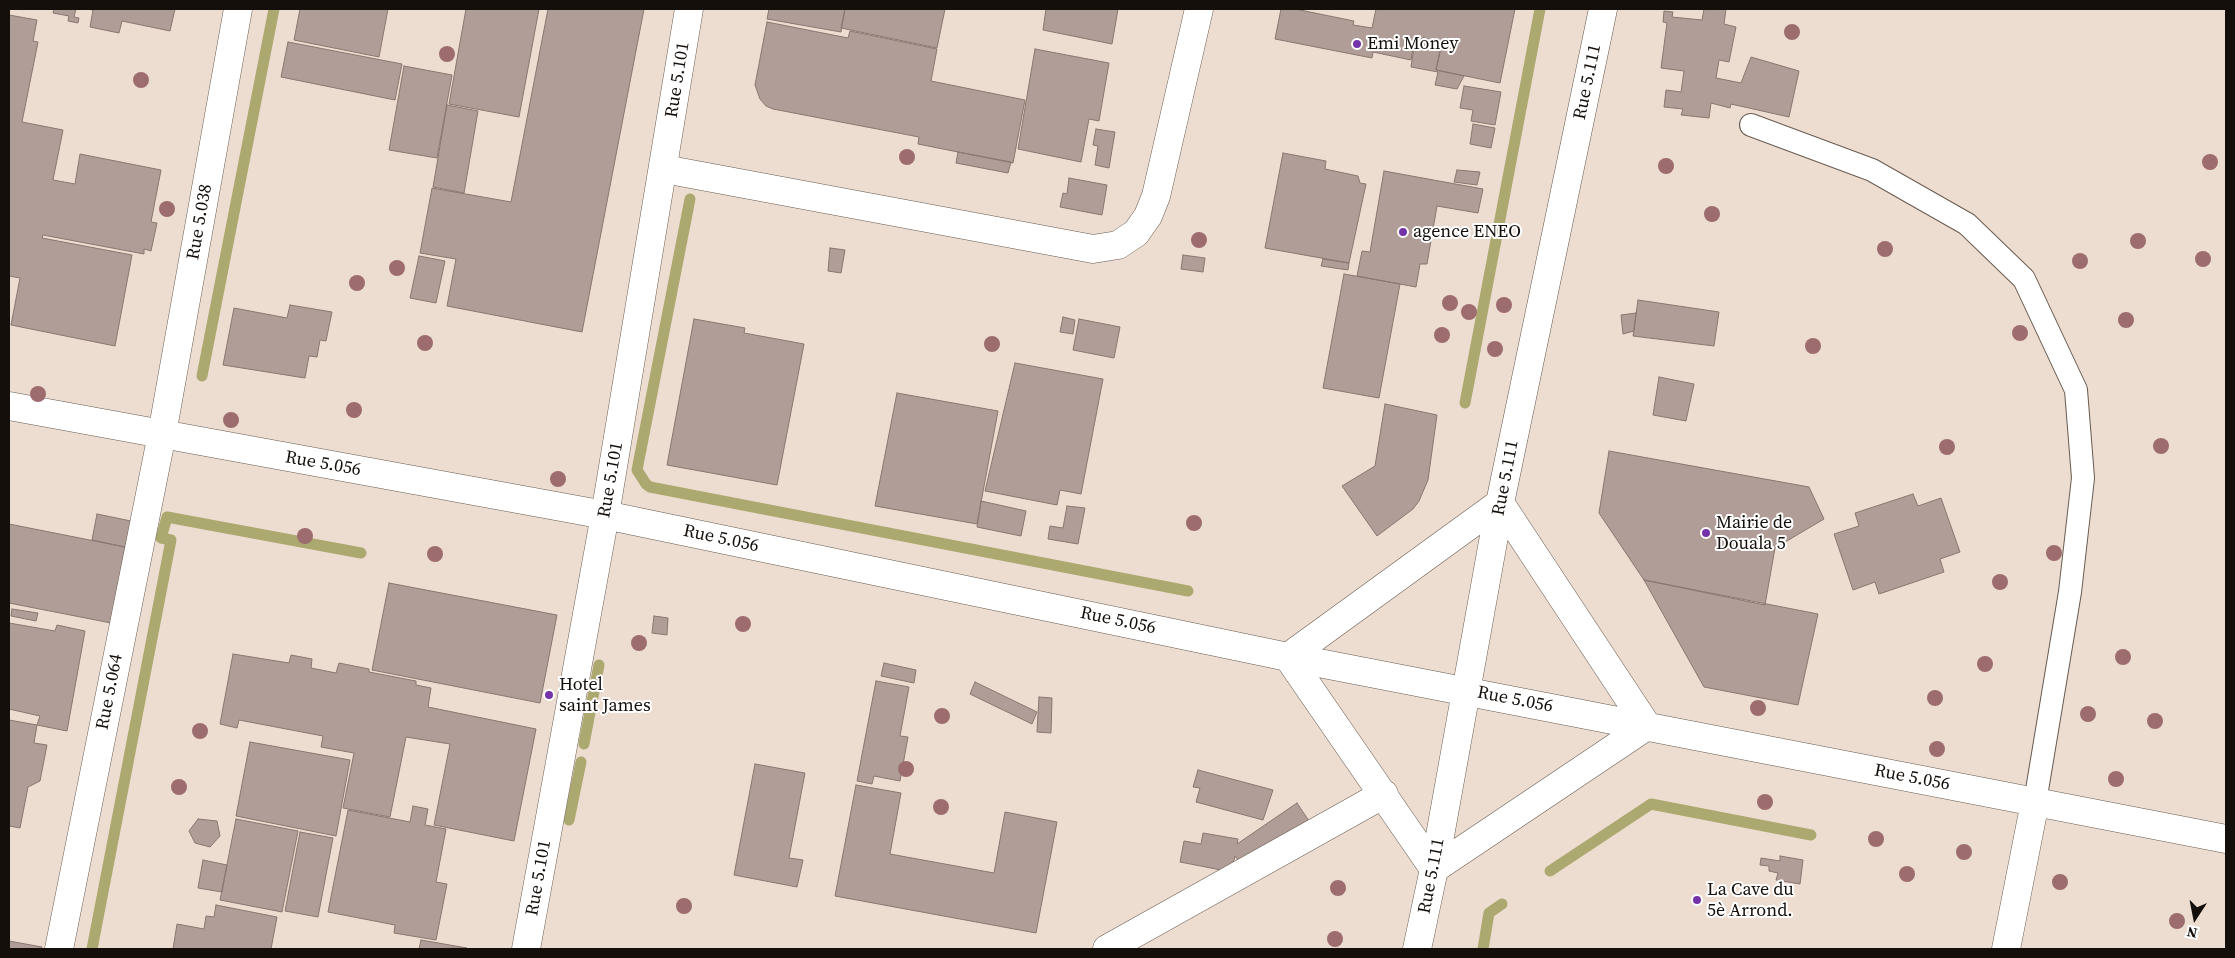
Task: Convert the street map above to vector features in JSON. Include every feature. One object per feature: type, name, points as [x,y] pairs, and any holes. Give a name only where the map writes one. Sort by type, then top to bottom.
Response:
[{"type":"street","name":"Rue 5.038","points":[[162,434],[238,9]]},
{"type":"street","name":"Rue 5.101","points":[[526,949],[605,515],[664,169],[689,9]]},
{"type":"street","points":[[664,169],[1093,249],[1118,245],[1136,233],[1148,216],[1156,196],[1198,9]]},
{"type":"street","name":"Rue 5.111","points":[[1417,949],[1434,869],[1500,503],[1603,9]]},
{"type":"street","name":"Rue 5.056","points":[[9,406],[605,515],[1288,656],[2226,839]]},
{"type":"street","name":"Rue 5.064","points":[[59,949],[162,434]]},
{"type":"street","points":[[1500,503],[1647,726],[1434,869],[1288,656],[1500,503]]},
{"type":"street","points":[[1107,949],[1384,794]]},
{"type":"street","points":[[2006,949],[2035,802]]},
{"type":"lane","points":[[1751,125],[1872,170],[1967,224],[2024,279],[2076,390],[2083,478],[2070,592],[2035,802]]},
{"type":"building","points":[[54,9],[76,9],[74,17],[79,18],[78,23],[68,21],[69,16],[53,13]]},
{"type":"building","points":[[86,9],[175,9],[170,31],[122,21],[119,33],[90,27],[93,10]]},
{"type":"building","points":[[300,9],[388,9],[379,57],[294,40]]},
{"type":"building","points":[[466,9],[539,9],[519,117],[449,104]]},
{"type":"building","points":[[548,9],[644,9],[582,332],[447,306],[456,259],[420,253],[432,188],[511,202]]},
{"type":"building","points":[[769,9],[845,9],[841,32],[767,19]]},
{"type":"building","points":[[845,9],[945,9],[937,48],[841,28]]},
{"type":"building","points":[[1046,9],[1118,9],[1112,44],[1043,30]]},
{"type":"building","name":"Emi Money","points":[[1281,9],[1295,9],[1354,21],[1353,25],[1372,28],[1376,9],[1515,9],[1500,83],[1436,70],[1441,47],[1433,41],[1424,38],[1415,40],[1411,60],[1373,52],[1372,58],[1275,39]]},
{"type":"building","points":[[1704,9],[1726,9],[1724,24],[1736,27],[1729,62],[1719,60],[1716,78],[1741,83],[1751,57],[1799,71],[1789,117],[1731,104],[1730,108],[1711,103],[1709,118],[1681,115],[1683,109],[1664,107],[1666,90],[1681,92],[1684,71],[1661,68],[1667,23],[1663,22],[1664,11],[1673,12],[1672,17],[1702,20]]},
{"type":"building","points":[[9,15],[37,20],[33,41],[38,42],[22,122],[63,130],[53,180],[75,184],[80,154],[161,170],[151,222],[157,223],[151,251],[144,249],[144,254],[43,235],[42,238],[132,255],[115,346],[11,325],[20,278],[9,276]]},
{"type":"building","points":[[767,22],[848,38],[850,31],[937,49],[931,81],[1025,100],[1013,163],[918,144],[919,137],[773,109],[766,106],[760,99],[755,85]]},
{"type":"building","points":[[1424,38],[1433,41],[1441,47],[1436,70],[1464,76],[1457,89],[1435,85],[1438,72],[1411,67],[1415,40]]},
{"type":"building","points":[[288,42],[402,64],[395,100],[281,77]]},
{"type":"building","points":[[1035,49],[1109,63],[1099,121],[1089,119],[1081,162],[1018,149]]},
{"type":"building","points":[[404,66],[452,75],[437,158],[389,150]]},
{"type":"building","points":[[1464,86],[1501,92],[1495,125],[1471,121],[1473,110],[1460,108]]},
{"type":"building","points":[[447,105],[478,111],[464,193],[433,187]]},
{"type":"building","points":[[1473,124],[1495,128],[1491,148],[1470,144]]},
{"type":"building","points":[[1096,129],[1115,132],[1109,168],[1095,165],[1098,146],[1093,145]]},
{"type":"building","points":[[958,152],[1011,162],[1008,173],[956,163]]},
{"type":"building","points":[[1283,153],[1326,161],[1325,169],[1358,176],[1360,183],[1366,184],[1349,263],[1265,248]]},
{"type":"building","points":[[1457,170],[1480,172],[1477,185],[1454,182]]},
{"type":"building","name":"agence ENEO","points":[[1384,171],[1483,189],[1478,213],[1437,206],[1427,264],[1420,264],[1416,287],[1357,276],[1362,251],[1370,252]]},
{"type":"building","points":[[1069,178],[1107,185],[1102,215],[1060,207],[1063,193],[1067,194]]},
{"type":"building","points":[[830,248],[845,250],[841,273],[828,271]]},
{"type":"building","points":[[1183,255],[1205,258],[1203,272],[1181,269]]},
{"type":"building","points":[[419,256],[445,261],[436,303],[410,298]]},
{"type":"building","points":[[1323,259],[1349,263],[1348,270],[1321,266]]},
{"type":"building","points":[[1344,274],[1400,284],[1379,398],[1323,388]]},
{"type":"building","points":[[1638,300],[1719,312],[1714,346],[1633,336]]},
{"type":"building","points":[[290,305],[332,312],[326,341],[320,340],[317,357],[309,356],[305,378],[223,365],[234,308],[287,318]]},
{"type":"building","points":[[1636,313],[1634,331],[1623,334],[1621,315]]},
{"type":"building","points":[[1063,317],[1075,320],[1073,334],[1060,332]]},
{"type":"building","points":[[694,319],[745,328],[744,333],[804,344],[777,485],[667,465]]},
{"type":"building","points":[[1079,319],[1120,327],[1114,358],[1073,350]]},
{"type":"building","points":[[1015,363],[1103,379],[1081,494],[1060,490],[1057,505],[985,491]]},
{"type":"building","points":[[1659,377],[1694,384],[1686,421],[1653,415]]},
{"type":"building","points":[[897,393],[998,411],[977,524],[875,506]]},
{"type":"building","points":[[1385,404],[1437,415],[1428,480],[1419,501],[1413,509],[1377,536],[1342,486],[1375,466]]},
{"type":"building","name":"Mairie de Douala 5","points":[[1609,451],[1809,487],[1824,519],[1775,548],[1765,605],[1644,580],[1599,513]]},
{"type":"building","points":[[1913,494],[1918,506],[1941,498],[1960,552],[1940,559],[1944,572],[1879,594],[1875,582],[1853,590],[1834,534],[1859,526],[1855,513]]},
{"type":"building","points":[[981,501],[1026,511],[1021,536],[977,527]]},
{"type":"building","points":[[1067,506],[1085,508],[1078,544],[1048,539],[1050,526],[1063,528]]},
{"type":"building","points":[[97,514],[131,521],[125,547],[92,540]]},
{"type":"building","points":[[9,524],[125,547],[111,623],[9,603]]},
{"type":"building","points":[[1644,580],[1818,614],[1798,705],[1704,687]]},
{"type":"building","points":[[389,583],[557,615],[540,703],[372,670]]},
{"type":"building","points":[[12,609],[38,613],[36,621],[11,616]]},
{"type":"building","points":[[654,616],[668,618],[667,635],[652,633]]},
{"type":"building","points":[[9,623],[55,631],[57,625],[85,631],[67,731],[37,725],[40,716],[9,709]]},
{"type":"building","points":[[233,654],[289,663],[291,655],[312,659],[311,668],[336,673],[339,663],[369,669],[369,672],[416,681],[416,685],[431,688],[428,707],[536,729],[514,841],[434,825],[450,744],[406,737],[390,817],[343,808],[354,753],[321,747],[323,736],[239,720],[237,728],[220,724]]},
{"type":"building","points":[[884,663],[916,670],[914,683],[881,676]]},
{"type":"building","points":[[876,681],[909,687],[900,736],[908,737],[900,781],[874,776],[872,784],[857,781]]},
{"type":"building","points":[[975,682],[1037,712],[1032,724],[970,694]]},
{"type":"building","points":[[1039,697],[1052,698],[1051,733],[1037,732]]},
{"type":"building","points":[[9,720],[37,725],[34,743],[47,745],[40,781],[28,787],[20,828],[9,826]]},
{"type":"building","points":[[250,742],[350,760],[336,836],[236,816]]},
{"type":"building","points":[[755,764],[805,773],[789,858],[803,860],[797,887],[734,875]]},
{"type":"building","points":[[1198,770],[1273,790],[1263,820],[1196,802],[1200,788],[1193,787]]},
{"type":"building","points":[[856,785],[901,793],[890,854],[994,873],[1005,812],[1057,822],[1036,933],[835,896]]},
{"type":"building","points":[[1297,803],[1309,821],[1242,866],[1235,856],[1231,872],[1180,862],[1184,841],[1201,844],[1203,833],[1238,839],[1237,844]]},
{"type":"building","points":[[413,806],[428,809],[425,825],[446,829],[436,882],[447,884],[436,940],[394,933],[395,925],[328,912],[348,810],[410,822]]},
{"type":"building","points":[[198,819],[217,821],[220,836],[210,847],[195,843],[189,831]]},
{"type":"building","points":[[236,819],[298,831],[282,912],[220,900]]},
{"type":"building","points":[[300,832],[333,838],[318,917],[285,911]]},
{"type":"building","points":[[1780,856],[1803,860],[1800,884],[1776,880],[1778,873],[1769,871],[1769,866],[1760,865],[1761,858],[1780,861]]},
{"type":"building","points":[[203,860],[227,865],[222,892],[198,888]]},
{"type":"building","points":[[216,905],[277,917],[271,949],[173,949],[177,924],[204,929],[206,916],[214,917]]},
{"type":"building","points":[[421,940],[467,948],[419,949]]},
{"type":"building","points":[[9,941],[42,947],[41,949],[9,949]]},
{"type":"waterway","points":[[202,376],[274,9]]},
{"type":"waterway","points":[[1465,403],[1540,9]]},
{"type":"waterway","points":[[690,199],[637,470],[646,484],[650,487],[1188,591]]},
{"type":"waterway","points":[[92,949],[171,540],[161,538],[167,517],[361,553]]},
{"type":"waterway","points":[[584,744],[599,665]]},
{"type":"waterway","points":[[569,820],[581,762]]},
{"type":"waterway","points":[[1550,871],[1651,804],[1811,835]]},
{"type":"waterway","points":[[1483,949],[1489,913],[1502,904]]},
{"type":"place","name":"Emi Money","points":[[1357,44]]},
{"type":"place","name":"agence ENEO","points":[[1403,232]]},
{"type":"place","name":"Mairie de Douala 5","points":[[1706,533]]},
{"type":"place","name":"Hotel saint James","points":[[549,695]]},
{"type":"place","name":"La Cave du 5è Arrond.","points":[[1697,900]]}]
